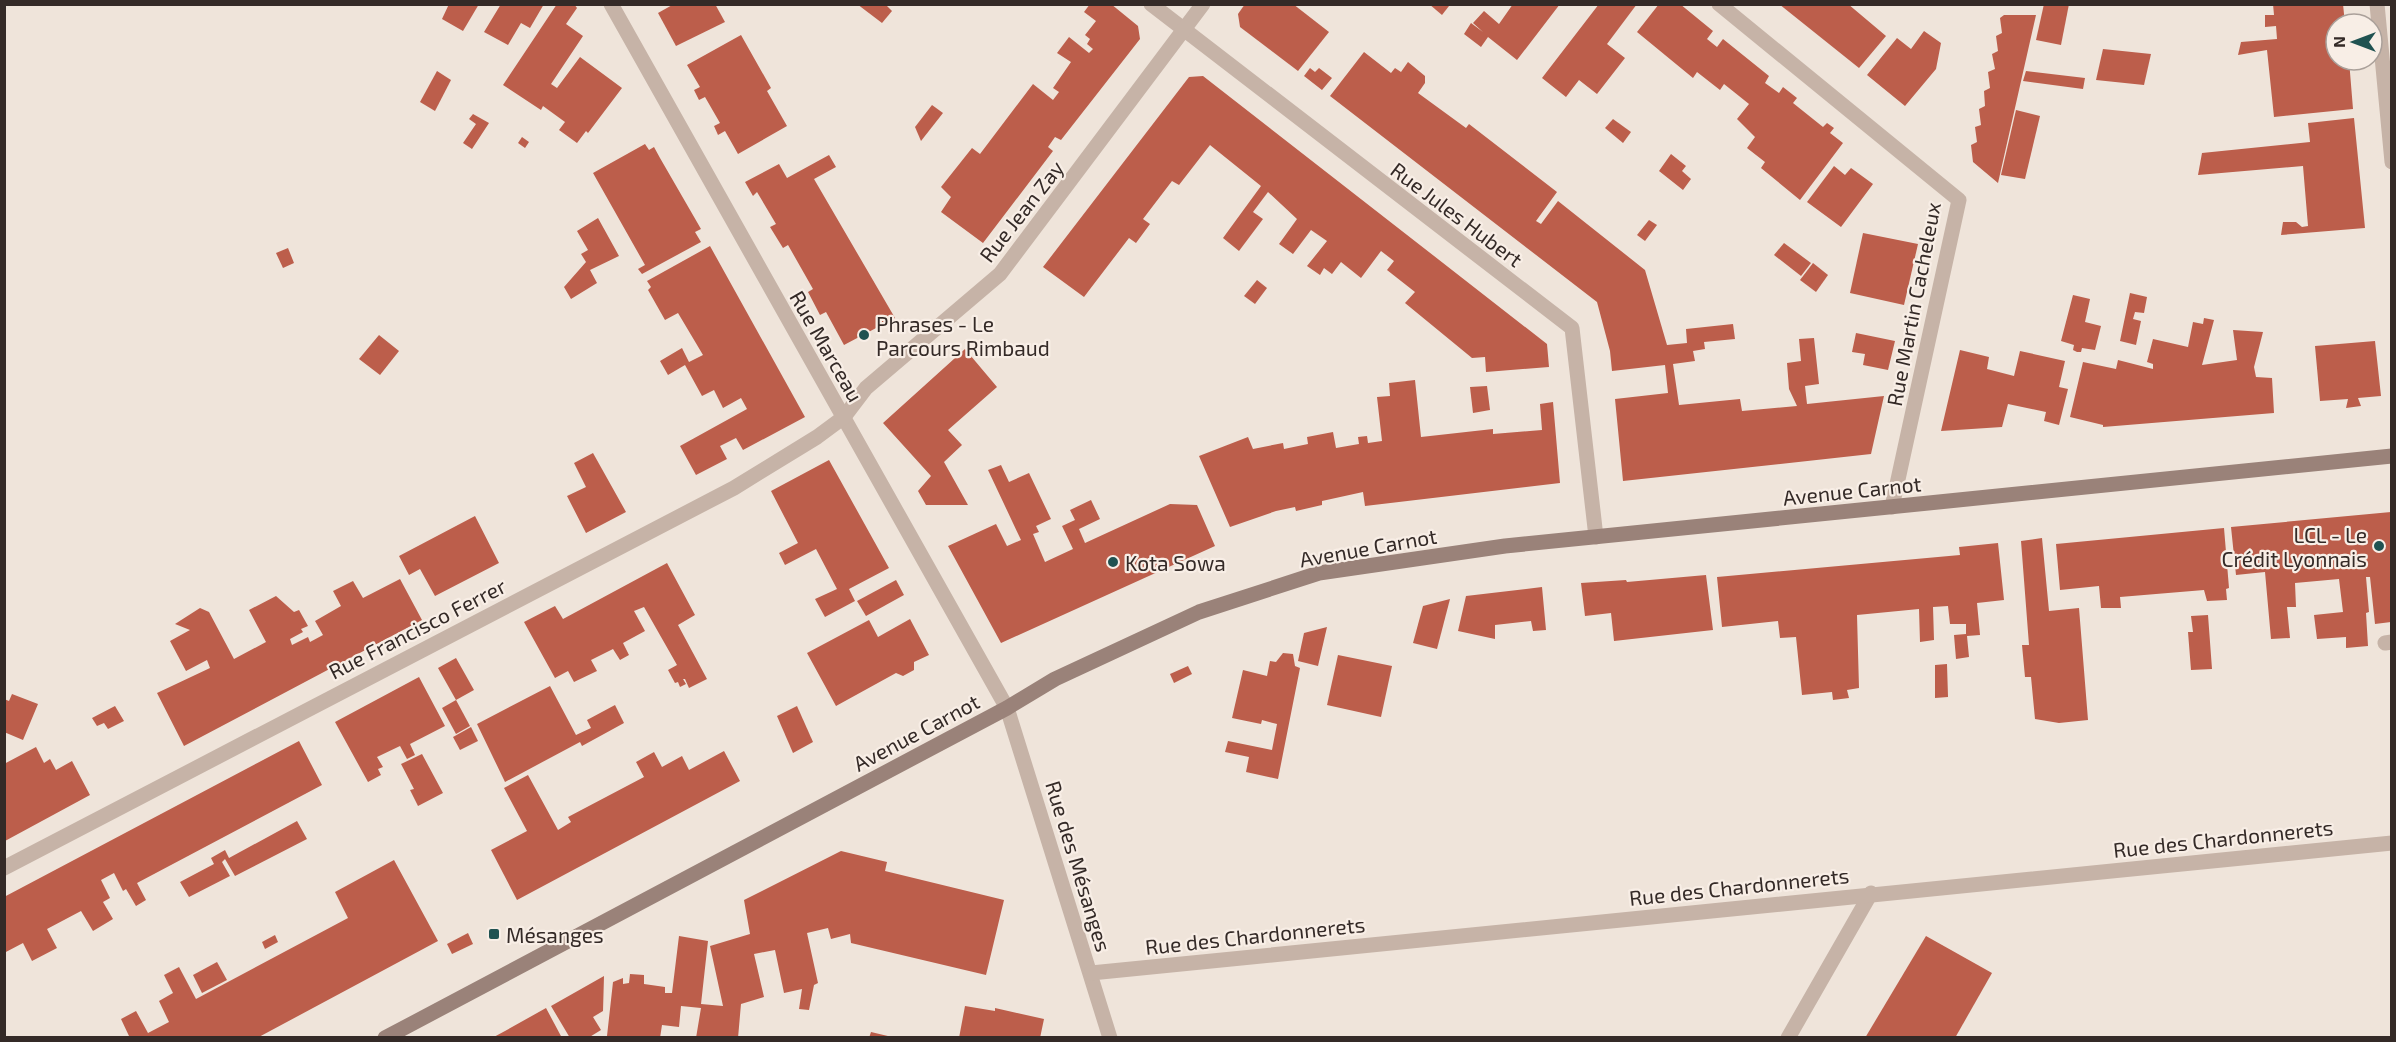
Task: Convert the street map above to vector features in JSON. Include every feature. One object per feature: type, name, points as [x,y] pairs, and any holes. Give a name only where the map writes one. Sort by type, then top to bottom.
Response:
[{"type":"main road","name":"Avenue Carnot","points":[[385,1038],[1007,708],[1055,679],[1199,612],[1319,573],[1505,546],[2391,456]]},
{"type":"street","name":"Rue Marceau","points":[[611,4],[1007,708]]},
{"type":"street","name":"Rue Jules Hubert","points":[[1151,4],[1572,328],[1596,537]]},
{"type":"street","name":"Rue Jean Zay","points":[[844,417],[866,388],[1000,274],[1203,4]]},
{"type":"street","name":"Rue Martin Cacheleux","points":[[1719,4],[1959,200],[1892,507]]},
{"type":"street","points":[[2378,4],[2391,162]]},
{"type":"street","name":"Rue Francisco Ferrer","points":[[4,868],[734,488],[817,437],[844,417]]},
{"type":"street","name":"Rue des Mésanges","points":[[1007,708],[1110,1038]]},
{"type":"street","name":"Rue des Chardonnerets","points":[[1091,973],[2391,843]]},
{"type":"street","points":[[1788,1038],[1871,894]]},
{"type":"building","points":[[449,4],[479,4],[463,31],[442,19]]},
{"type":"building","points":[[501,4],[544,4],[530,28],[521,23],[508,45],[484,32]]},
{"type":"building","points":[[557,4],[574,4],[577,8],[566,24],[583,36],[551,84],[557,88],[580,57],[622,88],[588,133],[586,131],[577,143],[559,130],[565,122],[543,106],[541,110],[503,85]]},
{"type":"building","points":[[674,4],[715,4],[725,22],[676,46],[658,13]]},
{"type":"building","points":[[857,4],[885,4],[892,11],[882,23]]},
{"type":"building","points":[[1090,4],[1111,4],[1138,26],[1140,39],[1061,140],[1055,137],[1048,147],[1053,151],[983,243],[941,212],[951,197],[941,187],[972,148],[980,154],[1033,84],[1053,100],[1059,92],[1053,88],[1071,62],[1057,53],[1069,37],[1089,53],[1093,49],[1087,44],[1090,39],[1085,35],[1096,21],[1084,12]]},
{"type":"building","points":[[1245,4],[1293,4],[1329,32],[1298,71],[1240,27],[1238,14]]},
{"type":"building","points":[[1429,4],[1448,4],[1449,6],[1442,15]]},
{"type":"building","points":[[1513,4],[1560,4],[1517,60],[1488,37],[1481,47],[1464,34],[1471,23],[1483,32],[1473,23],[1484,11],[1499,24]]},
{"type":"building","points":[[1599,4],[1637,4],[1607,44],[1625,58],[1597,94],[1579,80],[1566,97],[1542,78]]},
{"type":"building","points":[[1659,4],[1680,4],[1713,31],[1707,39],[1717,47],[1723,39],[1769,76],[1765,83],[1779,93],[1783,87],[1797,98],[1793,103],[1823,127],[1827,123],[1834,128],[1830,133],[1843,143],[1800,200],[1761,168],[1765,162],[1747,148],[1755,137],[1737,119],[1749,104],[1724,84],[1720,90],[1697,72],[1693,78],[1637,32]]},
{"type":"building","points":[[1779,4],[1848,4],[1886,36],[1859,68]]},
{"type":"building","points":[[2044,4],[2069,4],[2061,45],[2036,40]]},
{"type":"building","points":[[2273,4],[2343,4],[2344,12],[2324,12],[2324,72],[2350,72],[2353,109],[2274,117],[2267,50],[2238,55],[2241,42],[2277,39],[2276,26],[2265,27],[2265,15],[2274,15]]},
{"type":"building","points":[[2004,15],[2036,15],[1998,183],[1973,162],[1971,145],[1977,142],[1975,127],[1981,125],[1979,109],[1985,106],[1984,91],[1990,88],[1988,72],[1995,69],[1992,54],[1998,51],[1996,36],[2002,33],[2000,18]]},
{"type":"building","points":[[1924,31],[1941,43],[1936,69],[1905,106],[1867,75],[1897,38],[1911,49]]},
{"type":"building","points":[[741,35],[771,88],[767,91],[787,126],[738,154],[725,131],[718,135],[714,126],[720,123],[705,97],[699,100],[694,90],[700,87],[687,65]]},
{"type":"building","points":[[2103,49],[2151,54],[2144,85],[2096,80]]},
{"type":"building","points":[[1364,52],[1391,73],[1395,68],[1401,72],[1408,62],[1425,76],[1425,83],[1418,93],[1466,128],[1469,124],[1557,192],[1536,221],[1541,224],[1558,201],[1645,270],[1667,345],[1687,343],[1686,329],[1733,324],[1735,339],[1704,342],[1705,349],[1693,351],[1695,361],[1673,364],[1679,405],[1740,399],[1742,411],[1797,406],[1789,389],[1787,363],[1801,361],[1799,339],[1814,338],[1819,384],[1805,386],[1807,404],[1884,396],[1871,454],[1623,481],[1615,399],[1668,393],[1665,365],[1612,371],[1610,351],[1597,302],[1330,96]]},
{"type":"building","points":[[1310,68],[1315,72],[1319,68],[1332,78],[1322,90],[1304,76]]},
{"type":"building","points":[[437,71],[451,80],[435,111],[420,102]]},
{"type":"building","points":[[2026,71],[2085,78],[2083,89],[2023,81]]},
{"type":"building","points":[[1203,76],[1547,344],[1549,367],[1486,372],[1485,357],[1472,358],[1405,303],[1415,292],[1387,270],[1394,261],[1381,251],[1361,278],[1341,262],[1332,274],[1324,268],[1320,275],[1307,266],[1327,241],[1311,230],[1293,254],[1279,244],[1297,219],[1268,192],[1253,212],[1263,219],[1239,251],[1223,238],[1261,186],[1210,145],[1179,185],[1172,181],[1143,219],[1150,224],[1136,243],[1129,238],[1084,297],[1043,267],[1189,77]]},
{"type":"building","points":[[932,105],[943,113],[921,141],[915,127]]},
{"type":"building","points":[[2016,110],[2040,116],[2025,179],[2001,175]]},
{"type":"building","points":[[473,114],[489,123],[472,149],[463,143],[476,124],[469,119]]},
{"type":"building","points":[[2354,118],[2365,228],[2281,235],[2283,222],[2296,222],[2302,227],[2308,226],[2303,166],[2198,175],[2202,153],[2310,142],[2308,123]]},
{"type":"building","points":[[1613,119],[1631,132],[1623,143],[1605,128]]},
{"type":"building","points":[[522,137],[529,142],[525,148],[518,143]]},
{"type":"building","points":[[645,144],[649,150],[654,147],[701,229],[695,232],[701,242],[642,274],[638,269],[645,265],[593,173]]},
{"type":"building","points":[[1671,154],[1686,166],[1682,171],[1691,179],[1683,190],[1659,171]]},
{"type":"building","points":[[829,155],[836,167],[814,179],[895,318],[844,345],[826,312],[820,315],[808,292],[813,289],[788,245],[783,248],[770,227],[776,224],[757,192],[753,196],[745,182],[779,164],[787,178]]},
{"type":"building","points":[[1834,166],[1845,175],[1851,168],[1873,184],[1841,227],[1807,202]]},
{"type":"building","points":[[598,218],[619,256],[590,270],[597,283],[571,299],[564,287],[586,262],[581,254],[588,250],[577,231]]},
{"type":"building","points":[[1649,220],[1657,225],[1645,241],[1637,235]]},
{"type":"building","points":[[1863,233],[1918,244],[1904,305],[1850,293]]},
{"type":"building","points":[[1784,243],[1811,263],[1801,276],[1774,255]]},
{"type":"building","points":[[710,246],[805,417],[743,450],[736,438],[720,446],[727,459],[696,475],[680,446],[747,409],[741,398],[723,408],[714,390],[702,396],[685,365],[668,375],[660,361],[682,348],[689,362],[703,355],[678,313],[665,320],[648,290],[651,287],[647,281]]},
{"type":"building","points":[[288,248],[294,263],[283,268],[276,253]]},
{"type":"building","points":[[1813,263],[1828,275],[1816,292],[1800,280]]},
{"type":"building","points":[[1257,280],[1267,288],[1255,304],[1244,296]]},
{"type":"building","points":[[2130,293],[2147,297],[2144,313],[2135,312],[2133,319],[2141,321],[2136,345],[2120,341]]},
{"type":"building","points":[[2073,295],[2090,299],[2085,322],[2101,326],[2095,350],[2082,348],[2081,352],[2077,352],[2073,350],[2074,345],[2061,341]]},
{"type":"building","points":[[2204,318],[2214,320],[2202,365],[2237,360],[2233,330],[2263,332],[2254,367],[2256,377],[2272,378],[2274,413],[2103,427],[2103,425],[2070,417],[2083,362],[2116,369],[2118,360],[2153,369],[2153,364],[2147,362],[2153,339],[2188,347],[2193,322],[2203,324]]},
{"type":"building","points":[[1856,333],[1895,341],[1888,370],[1863,365],[1865,354],[1852,352]]},
{"type":"building","points":[[379,335],[399,351],[380,375],[359,359]]},
{"type":"building","points":[[2375,341],[2381,396],[2358,398],[2361,406],[2346,408],[2348,399],[2320,401],[2315,346]]},
{"type":"building","points":[[965,349],[997,387],[948,430],[962,445],[944,462],[968,505],[926,505],[918,491],[931,476],[883,423]]},
{"type":"building","points":[[1960,350],[1989,357],[1987,369],[2014,376],[2020,351],[2065,361],[2059,387],[2068,389],[2059,425],[2044,421],[2046,412],[2008,404],[2002,427],[1941,431]]},
{"type":"building","points":[[1415,380],[1421,437],[1493,429],[1493,434],[1542,430],[1540,404],[1553,402],[1560,483],[1365,506],[1363,492],[1322,501],[1322,505],[1296,511],[1295,507],[1276,511],[1230,527],[1199,456],[1248,437],[1253,449],[1283,443],[1284,449],[1308,444],[1307,437],[1333,432],[1336,448],[1359,444],[1358,437],[1367,436],[1368,443],[1382,441],[1377,397],[1390,396],[1389,383]]},
{"type":"building","points":[[1487,386],[1490,410],[1473,413],[1470,387]]},
{"type":"building","points":[[593,453],[626,512],[586,533],[567,496],[586,487],[574,463]]},
{"type":"building","points":[[829,460],[889,568],[849,589],[855,601],[825,617],[815,599],[837,589],[816,549],[785,565],[779,553],[798,543],[771,491]]},
{"type":"building","points":[[1001,465],[1009,482],[1029,473],[1051,519],[1036,526],[1039,532],[1033,534],[1045,562],[1073,549],[1062,526],[1075,520],[1070,510],[1091,500],[1100,519],[1079,529],[1085,543],[1170,504],[1197,505],[1215,546],[1001,643],[948,546],[996,524],[1007,546],[1021,540],[988,470]]},
{"type":"building","points":[[2391,512],[2391,622],[2375,624],[2370,577],[2366,577],[2369,612],[2366,613],[2368,646],[2346,648],[2346,637],[2317,639],[2314,615],[2343,612],[2339,579],[2295,583],[2296,607],[2287,607],[2290,638],[2271,639],[2265,572],[2236,575],[2231,527]]},
{"type":"building","points":[[475,516],[499,563],[435,596],[420,569],[409,575],[399,556]]},
{"type":"building","points":[[2224,528],[2229,588],[2226,589],[2227,600],[2207,601],[2204,590],[2120,597],[2121,608],[2101,608],[2099,586],[2060,590],[2056,544]]},
{"type":"building","points":[[2042,538],[2049,611],[2079,608],[2088,720],[2059,723],[2035,719],[2031,677],[2025,677],[2022,645],[2029,645],[2021,541]]},
{"type":"building","points":[[1998,543],[2004,600],[1977,603],[1980,635],[1967,636],[1969,657],[1956,659],[1954,635],[1966,634],[1966,624],[1950,624],[1948,606],[1933,607],[1934,640],[1920,642],[1919,609],[1857,615],[1859,688],[1847,690],[1849,698],[1833,700],[1832,692],[1802,695],[1796,637],[1780,638],[1778,621],[1722,627],[1717,577],[1960,555],[1959,547]]},
{"type":"building","points":[[667,563],[695,615],[678,625],[707,679],[689,688],[685,679],[683,679],[686,684],[680,687],[678,682],[675,683],[668,670],[677,665],[644,607],[634,611],[645,631],[623,643],[629,655],[620,660],[613,649],[591,660],[597,671],[574,682],[568,671],[555,678],[524,622],[555,606],[563,619]]},
{"type":"building","points":[[1706,575],[1713,630],[1614,641],[1611,613],[1585,616],[1581,583],[1626,580],[1627,582]]},
{"type":"building","points":[[400,579],[422,620],[184,746],[157,693],[210,668],[207,660],[186,671],[170,641],[190,630],[175,624],[200,608],[209,612],[234,659],[266,642],[249,610],[276,596],[294,612],[299,610],[308,626],[301,629],[303,632],[290,639],[292,645],[308,637],[310,642],[323,635],[315,621],[341,606],[333,591],[353,581],[363,598]]},
{"type":"building","points":[[896,580],[904,595],[866,616],[857,601]]},
{"type":"building","points":[[1542,587],[1546,630],[1533,631],[1531,621],[1495,625],[1495,639],[1458,631],[1466,596]]},
{"type":"building","points":[[1450,599],[1437,649],[1413,643],[1423,606]]},
{"type":"building","points":[[2208,615],[2212,669],[2191,670],[2188,632],[2193,632],[2191,616]]},
{"type":"building","points":[[910,619],[929,655],[914,662],[914,670],[903,676],[896,673],[836,706],[807,653],[869,620],[878,637]]},
{"type":"building","points":[[1327,627],[1318,666],[1298,661],[1304,633]]},
{"type":"building","points":[[1283,653],[1293,654],[1295,666],[1300,668],[1278,779],[1246,772],[1249,757],[1225,752],[1228,741],[1272,750],[1277,724],[1262,720],[1261,724],[1232,718],[1243,670],[1267,676],[1270,661],[1276,662]]},
{"type":"building","points":[[1338,655],[1392,666],[1381,717],[1327,705]]},
{"type":"building","points":[[456,658],[474,690],[456,700],[438,668]]},
{"type":"building","points":[[1947,664],[1948,697],[1935,698],[1935,665]]},
{"type":"building","points":[[1188,666],[1192,674],[1174,683],[1170,674]]},
{"type":"building","points":[[419,677],[445,726],[410,744],[415,755],[407,759],[400,746],[377,757],[383,767],[378,769],[381,775],[368,782],[335,722]]},
{"type":"building","points":[[550,686],[576,735],[591,728],[587,720],[615,705],[624,723],[582,746],[580,742],[505,782],[477,724]]},
{"type":"building","points":[[12,694],[38,704],[23,740],[4,732],[4,699],[9,701]]},
{"type":"building","points":[[456,700],[470,726],[456,734],[442,708]]},
{"type":"building","points":[[115,706],[124,721],[108,729],[104,723],[97,726],[92,718]]},
{"type":"building","points":[[797,706],[813,742],[793,753],[777,716]]},
{"type":"building","points":[[471,727],[478,741],[460,750],[453,737]]},
{"type":"building","points":[[299,741],[322,785],[137,883],[146,900],[136,906],[126,889],[123,891],[114,873],[101,880],[110,898],[103,902],[113,919],[93,931],[81,911],[47,929],[57,948],[32,961],[23,943],[4,953],[4,897]]},
{"type":"building","points":[[36,747],[44,763],[50,759],[56,770],[72,761],[90,795],[5,841],[4,764]]},
{"type":"building","points":[[724,751],[740,781],[517,900],[491,850],[527,831],[504,788],[528,775],[558,830],[571,822],[568,817],[644,777],[636,762],[654,752],[662,767],[682,756],[689,770]]},
{"type":"building","points":[[422,754],[443,793],[418,806],[410,790],[414,789],[401,764]]},
{"type":"building","points":[[297,821],[307,839],[235,876],[225,859],[222,862],[230,876],[189,897],[180,882],[214,864],[211,858],[225,850],[229,858]]},
{"type":"building","points":[[841,851],[887,862],[885,871],[1004,900],[986,975],[851,943],[850,934],[831,939],[828,928],[807,933],[818,983],[814,985],[809,1010],[799,1009],[802,989],[784,993],[775,950],[754,954],[764,997],[741,1004],[738,1038],[696,1038],[701,1008],[681,1006],[679,1027],[662,1025],[660,1038],[607,1036],[613,982],[623,978],[623,984],[629,983],[630,974],[644,975],[644,984],[665,987],[665,993],[672,993],[679,936],[708,941],[701,1004],[723,1006],[710,946],[750,934],[744,900]]},
{"type":"building","points":[[394,860],[438,941],[257,1038],[125,1038],[129,1036],[121,1019],[136,1011],[148,1033],[169,1022],[159,1001],[173,993],[164,975],[179,967],[196,999],[348,918],[335,892]]},
{"type":"building","points":[[468,933],[473,944],[452,954],[447,944]]},
{"type":"building","points":[[275,935],[278,942],[265,949],[262,942]]},
{"type":"building","points":[[1926,936],[1992,973],[1955,1038],[1865,1038]]},
{"type":"building","points":[[217,962],[227,980],[202,993],[193,975]]},
{"type":"building","points":[[604,976],[603,1011],[593,1017],[601,1030],[588,1038],[570,1038],[551,1006]]},
{"type":"building","points":[[965,1006],[995,1011],[995,1008],[1044,1019],[1040,1038],[959,1038]]},
{"type":"building","points":[[546,1008],[562,1038],[492,1038],[505,1031]]},
{"type":"building","points":[[871,1032],[892,1037],[892,1038],[869,1038]]},
{"type":"place","name":"Phrases - Le Parcours Rimbaud","points":[[864,335]]},
{"type":"place","name":"LCL - Le Crédit Lyonnais","points":[[2379,546]]},
{"type":"place","name":"Kota Sowa","points":[[1113,562]]},
{"type":"place","name":"Mésanges","points":[[494,934]]}]
